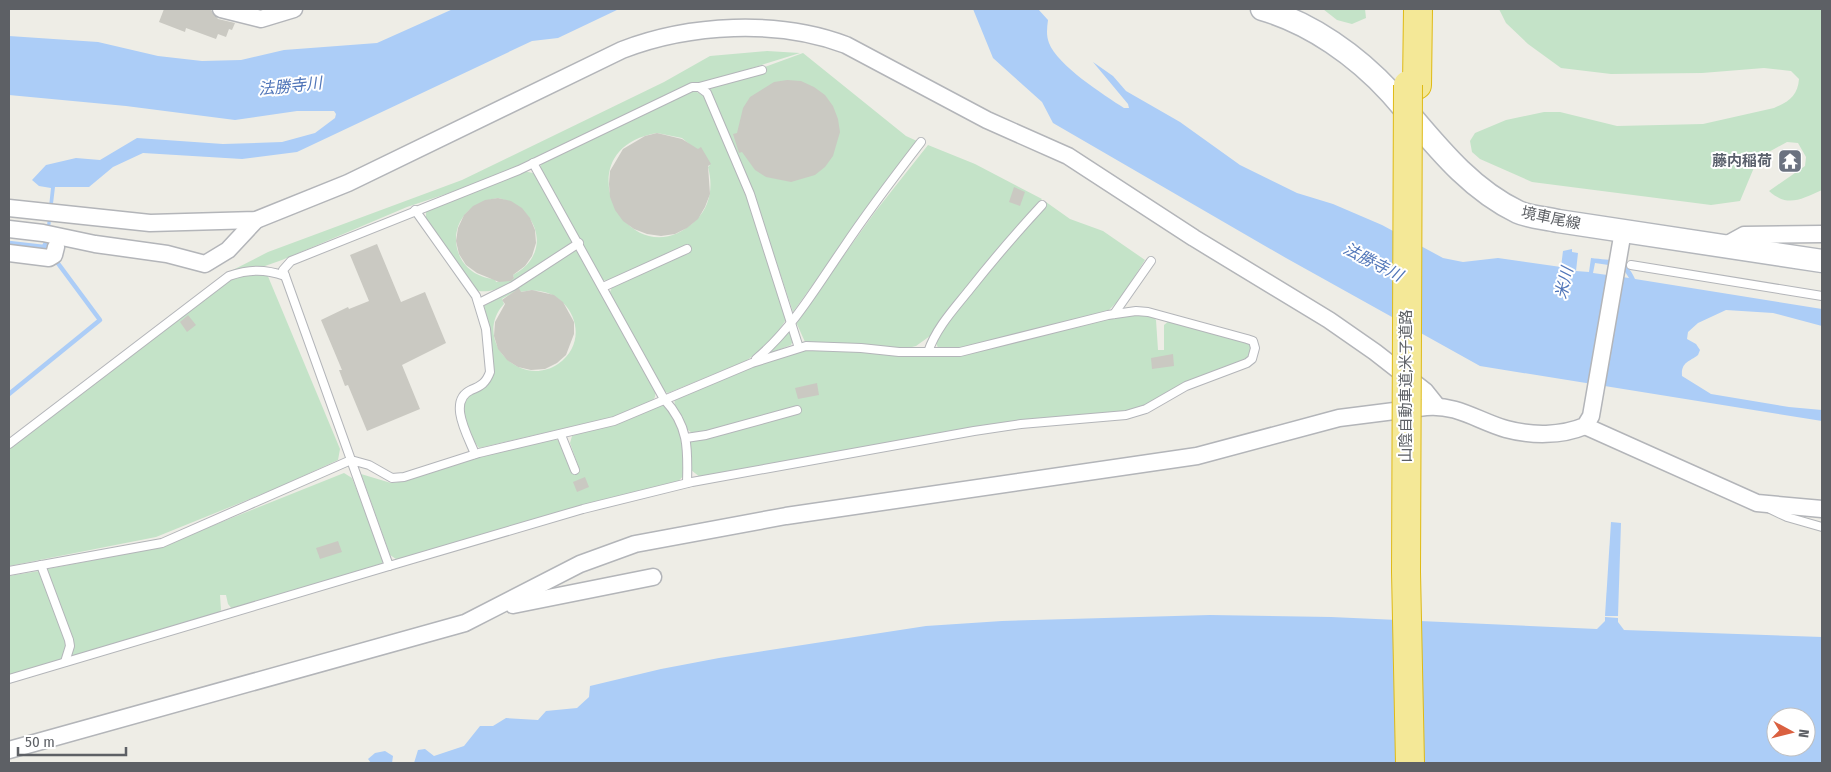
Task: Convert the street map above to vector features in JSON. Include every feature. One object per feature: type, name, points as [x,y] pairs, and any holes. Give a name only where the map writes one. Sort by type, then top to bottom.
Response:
[{"type":"highway","name":"山陰自動車道;米子道路","points":[[1409,9],[1413,85],[1414,444],[1418,763]]},
{"type":"highway","name":"山陰自動車道;米子道路","points":[[1410,763],[1406,562],[1413,85],[1418,9]]},
{"type":"main road","name":"境車尾線","points":[[1262,9],[1320,35],[1362,64],[1390,92],[1444,155],[1489,194],[1519,212],[1621,240],[1724,246],[1822,261]]},
{"type":"street","points":[[221,9],[258,14],[294,9]]},
{"type":"street","points":[[9,208],[150,224],[256,220],[348,183],[622,50],[648,40],[710,30],[787,30],[808,33],[846,45],[987,120],[1068,156],[1194,238],[1329,320],[1376,352],[1425,391],[1437,406]]},
{"type":"street","points":[[9,229],[50,238],[168,254],[205,264],[228,250],[256,220]]},
{"type":"street","points":[[1724,246],[1744,235],[1822,234]]},
{"type":"street","points":[[9,254],[49,258],[54,255],[50,238]]},
{"type":"street","points":[[1588,421],[1621,240]]},
{"type":"street","points":[[9,750],[465,623],[580,564],[635,544],[786,516],[1197,456],[1339,418],[1437,406],[1465,411],[1506,429],[1529,433],[1556,434],[1588,421],[1757,503],[1822,509]]},
{"type":"street","points":[[496,608],[653,577]]},
{"type":"lane","points":[[389,566],[283,270],[291,261],[533,164],[692,87],[699,87],[762,70]]},
{"type":"lane","points":[[699,87],[706,93],[750,194],[799,348]]},
{"type":"lane","points":[[752,363],[777,342],[792,323],[871,207],[921,142]]},
{"type":"lane","points":[[533,164],[579,243],[664,399],[674,410],[686,438],[687,483]]},
{"type":"lane","points":[[928,352],[933,337],[948,316],[1011,238],[1042,205]]},
{"type":"lane","points":[[415,210],[479,303],[486,329],[490,372],[484,384],[465,393],[460,399],[459,408],[474,454]]},
{"type":"lane","points":[[479,303],[513,286],[579,243]]},
{"type":"lane","points":[[604,288],[687,249]]},
{"type":"lane","points":[[1114,314],[1151,261]]},
{"type":"lane","points":[[1631,265],[1822,296]]},
{"type":"lane","points":[[9,444],[229,276],[245,270],[260,270],[285,276]]},
{"type":"lane","points":[[9,571],[162,543],[351,460],[369,465],[392,478],[421,472],[474,454],[614,421],[752,363],[799,348],[823,345],[928,352],[970,351],[1114,314],[1136,311],[1148,312],[1253,341],[1254,354],[1252,359],[1246,363],[1186,386],[1146,409],[1126,415],[974,430],[687,483],[583,509],[9,679]]},
{"type":"lane","points":[[686,438],[706,435],[797,410]]},
{"type":"lane","points":[[561,434],[575,470]]},
{"type":"lane","points":[[1757,503],[1787,517],[1822,527]]},
{"type":"lane","points":[[41,565],[69,640],[70,646],[65,662]]},
{"type":"green space","points":[[1323,9],[1365,9],[1366,18],[1352,24],[1337,20]]},
{"type":"green space","points":[[1499,9],[1822,9],[1822,190],[1801,199],[1789,201],[1769,191],[1805,166],[1806,157],[1798,143],[1787,142],[1758,158],[1740,201],[1711,205],[1532,182],[1480,159],[1472,152],[1470,141],[1475,133],[1506,120],[1544,112],[1560,112],[1617,126],[1703,124],[1779,106],[1795,94],[1799,79],[1791,71],[1764,68],[1702,73],[1611,74],[1561,68],[1528,44],[1506,23]]},
{"type":"green space","points":[[767,51],[800,53],[710,81],[540,157],[461,189],[407,207],[282,260],[265,266],[243,269],[139,341],[225,274],[268,252],[462,180],[664,82],[710,56]]},
{"type":"green space","points":[[803,53],[906,136],[917,141],[793,312],[759,210],[707,88]]},
{"type":"green space","points":[[692,89],[705,97],[748,196],[787,318],[772,341],[746,361],[668,393],[663,391],[615,304],[610,292],[612,287],[608,281],[602,280],[540,167],[543,161]],"holes":[[[657,133],[682,138],[702,155],[698,150],[700,148],[710,165],[708,167],[710,181],[708,202],[696,220],[672,235],[649,236],[629,225],[615,207],[609,185],[612,163],[628,144]]]},
{"type":"green space","points":[[928,145],[975,164],[1042,199],[930,336],[916,346],[908,348],[805,342],[796,322],[875,212]]},
{"type":"green space","points":[[524,171],[537,174],[572,241],[566,248],[547,261],[509,284],[497,289],[475,290],[430,225],[426,218],[426,210]],"holes":[[[498,198],[512,203],[523,211],[531,221],[536,232],[537,244],[526,266],[513,275],[514,278],[496,282],[495,279],[479,275],[466,266],[459,254],[456,240],[458,226],[466,214],[479,204]]]},
{"type":"green space","points":[[1046,202],[1070,219],[1103,231],[1145,260],[1121,298],[1106,313],[965,348],[938,348],[935,339],[939,332]]},
{"type":"green space","points":[[574,250],[577,250],[656,388],[655,397],[652,401],[613,417],[479,448],[471,437],[461,402],[468,394],[487,386],[490,380],[484,306],[520,286]],"holes":[[[519,289],[520,292],[537,291],[552,295],[563,303],[571,314],[575,327],[575,340],[569,353],[558,364],[543,370],[529,370],[515,365],[504,356],[497,345],[493,331],[496,317],[504,304],[502,299]]]},
{"type":"green space","points":[[267,274],[340,449],[338,460],[277,488],[156,537],[9,566],[9,446],[234,276]]},
{"type":"green space","points":[[1132,314],[1153,317],[1156,320],[1158,350],[1164,350],[1164,325],[1169,321],[1248,342],[1251,345],[1250,354],[1243,361],[1184,385],[1140,408],[1120,413],[1057,418],[700,477],[691,470],[689,445],[695,434],[687,429],[680,419],[675,408],[675,398],[758,363],[792,352],[810,349],[943,355]]},
{"type":"green space","points":[[790,327],[794,338],[791,345],[770,353]]},
{"type":"green space","points":[[662,405],[669,408],[675,415],[681,434],[685,474],[676,484],[601,500],[399,561],[390,555],[361,474],[391,483],[399,482],[471,458],[555,439],[560,441],[572,473],[580,471],[570,443],[572,436]]},
{"type":"green space","points":[[344,473],[352,478],[384,559],[382,564],[233,610],[228,604],[226,595],[220,595],[221,610],[218,614],[71,658],[47,569],[157,548]]},
{"type":"green space","points":[[39,571],[67,644],[64,656],[57,662],[9,677],[9,576]]},
{"type":"water","name":"法勝寺川","points":[[453,9],[619,9],[558,38],[532,41],[297,152],[242,159],[143,153],[113,167],[89,187],[55,187],[48,245],[45,245],[51,188],[39,186],[32,180],[46,165],[76,158],[100,160],[137,138],[223,144],[282,142],[315,133],[335,118],[336,114],[334,111],[297,111],[235,120],[126,106],[9,95],[9,36],[98,42],[158,56],[202,61],[241,60],[284,50],[377,43]]},
{"type":"water","points":[[973,9],[1038,9],[1048,20],[1047,34],[1049,43],[1061,61],[1082,79],[1124,108],[1129,108],[1128,104],[1093,62],[1113,76],[1126,91],[1180,122],[1240,165],[1297,193],[1333,204],[1382,225],[1443,258],[1463,262],[1498,258],[1561,267],[1563,251],[1572,249],[1572,252],[1578,253],[1576,271],[1589,272],[1591,258],[1612,260],[1623,263],[1635,279],[1822,309],[1822,326],[1773,313],[1726,310],[1698,323],[1688,332],[1687,339],[1696,344],[1700,350],[1698,355],[1684,365],[1682,376],[1711,394],[1789,407],[1822,410],[1822,421],[1480,366],[1286,258],[1053,123],[1042,102],[993,58]],"holes":[[[1595,263],[1622,267],[1629,278],[1593,273]]]},
{"type":"water","points":[[1611,522],[1621,523],[1618,616],[1605,616]]},
{"type":"water","points":[[1210,615],[1331,617],[1597,629],[1605,621],[1605,617],[1618,618],[1618,622],[1624,630],[1822,637],[1822,763],[414,763],[418,750],[425,749],[434,756],[464,746],[480,726],[493,726],[506,718],[538,720],[546,711],[577,708],[589,697],[590,686],[661,669],[719,658],[926,626],[1002,621]]},
{"type":"water","points":[[385,751],[393,756],[392,763],[371,763],[368,759],[375,753]]},
{"type":"building","points":[[164,9],[206,9],[211,10],[218,19],[235,23],[232,30],[229,29],[226,37],[218,34],[216,39],[186,28],[185,32],[159,22]]},
{"type":"building","points":[[787,80],[801,81],[825,95],[833,106],[840,132],[833,156],[825,167],[815,175],[791,182],[766,177],[755,170],[742,152],[739,153],[733,134],[737,133],[743,108],[750,97],[774,82]]},
{"type":"building","points":[[657,133],[682,139],[698,149],[701,147],[711,164],[708,166],[710,194],[698,219],[687,228],[675,234],[661,236],[647,234],[634,229],[623,221],[615,210],[610,197],[609,184],[610,171],[623,149],[645,136]]},
{"type":"building","points":[[1014,187],[1025,192],[1020,206],[1009,202]]},
{"type":"building","points":[[498,198],[511,201],[522,208],[530,218],[535,230],[536,243],[532,256],[525,266],[513,275],[514,278],[511,281],[499,282],[477,273],[466,265],[459,254],[456,241],[458,228],[464,215],[473,206],[485,200]]},
{"type":"building","points":[[377,244],[401,302],[425,292],[446,343],[402,365],[420,409],[367,431],[348,385],[345,386],[339,370],[342,370],[321,320],[348,307],[349,309],[369,301],[350,255]]},
{"type":"building","points":[[519,288],[521,292],[532,290],[554,295],[563,302],[574,322],[574,334],[566,355],[557,363],[545,369],[531,370],[518,367],[507,360],[498,349],[494,336],[495,322],[505,304],[502,300]]},
{"type":"building","points":[[188,315],[196,325],[187,332],[180,322]]},
{"type":"building","points":[[1173,354],[1174,366],[1152,369],[1151,358]]},
{"type":"building","points":[[817,383],[819,395],[798,399],[795,388]]},
{"type":"building","points":[[585,477],[589,487],[577,492],[573,482]]},
{"type":"building","points":[[338,541],[342,552],[320,559],[316,548]]},
{"type":"waterway","points":[[9,243],[44,247],[47,240]]},
{"type":"waterway","points":[[9,394],[100,320],[57,262]]},
{"type":"place","name":"藤内稲荷","points":[[1790,161]]},
{"type":"water label","name":"米川","points":[[1564,283]]}]
